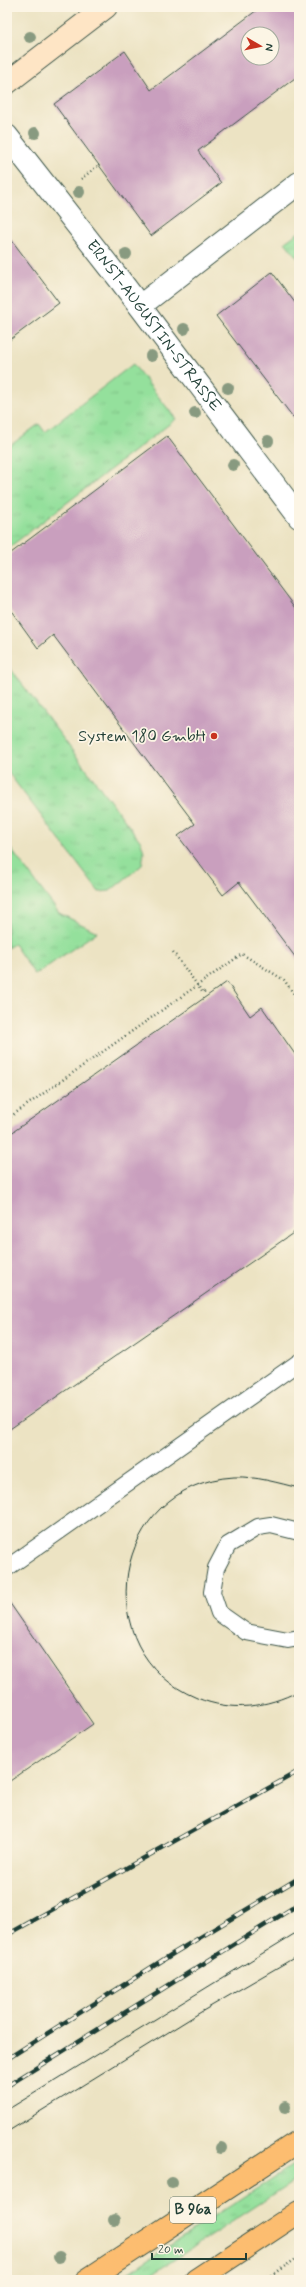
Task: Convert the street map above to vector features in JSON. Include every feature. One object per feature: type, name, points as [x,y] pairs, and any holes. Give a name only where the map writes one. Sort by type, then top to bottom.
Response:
[{"type":"main road","name":"B 96a","points":[[87,2280],[299,2141]]},
{"type":"main road","points":[[196,2280],[299,2212]]},
{"type":"street","points":[[7,83],[106,7]]},
{"type":"street","name":"ERNST-AUGUSTIN-STRASSE","points":[[7,136],[140,306],[299,517]]},
{"type":"street","points":[[140,306],[299,183]]},
{"type":"lane","points":[[7,1568],[299,1362]]},
{"type":"lane","points":[[299,1532],[271,1525],[258,1527],[228,1545],[216,1568],[212,1592],[220,1613],[246,1632],[288,1640],[299,1638]]},
{"type":"path","points":[[81,179],[99,165]]},
{"type":"path","points":[[174,952],[197,987],[203,993],[206,990]]},
{"type":"path","points":[[7,1120],[242,954],[284,980],[299,1001]]},
{"type":"path","points":[[264,2280],[299,2257]]},
{"type":"green space","points":[[299,232],[299,260],[285,242]]},
{"type":"green space","points":[[133,364],[176,419],[7,549],[7,448],[39,424],[45,432]]},
{"type":"green space","points":[[7,664],[141,842],[144,852],[142,865],[110,891],[99,892],[7,771]]},
{"type":"green space","points":[[7,844],[59,913],[97,932],[35,975],[14,944],[7,948]]},
{"type":"green space","points":[[299,2161],[299,2178],[143,2280],[117,2280]]},
{"type":"building","points":[[261,7],[299,7],[299,75],[198,151],[221,183],[151,236],[54,104],[125,51],[151,90]]},
{"type":"building","points":[[7,234],[59,303],[7,342]]},
{"type":"building","points":[[272,272],[299,308],[299,425],[216,316]]},
{"type":"building","name":"System 180 GmbH","points":[[167,436],[299,612],[299,962],[239,882],[223,895],[178,836],[195,824],[53,635],[38,648],[7,605],[7,556]]},
{"type":"building","points":[[227,982],[250,1016],[262,1007],[299,1060],[299,1229],[7,1431],[7,1136]]},
{"type":"building","points":[[7,1599],[93,1724],[7,1783]]},
{"type":"tram line","points":[[299,1488],[259,1479],[234,1477],[193,1487],[161,1508],[139,1538],[128,1573],[127,1610],[138,1645],[161,1676],[197,1698],[223,1705],[249,1706],[274,1701],[299,1691]]},
{"type":"tram line","points":[[7,2110],[299,1931]]},
{"type":"tram line","points":[[7,2132],[201,2012],[299,1955]]},
{"type":"railway","points":[[7,1935],[299,1771]]},
{"type":"railway","points":[[7,2059],[174,1953],[299,1878]]},
{"type":"railway","points":[[7,2086],[299,1904]]},
{"type":"place","name":"System 180 GmbH","points":[[214,736]]}]
